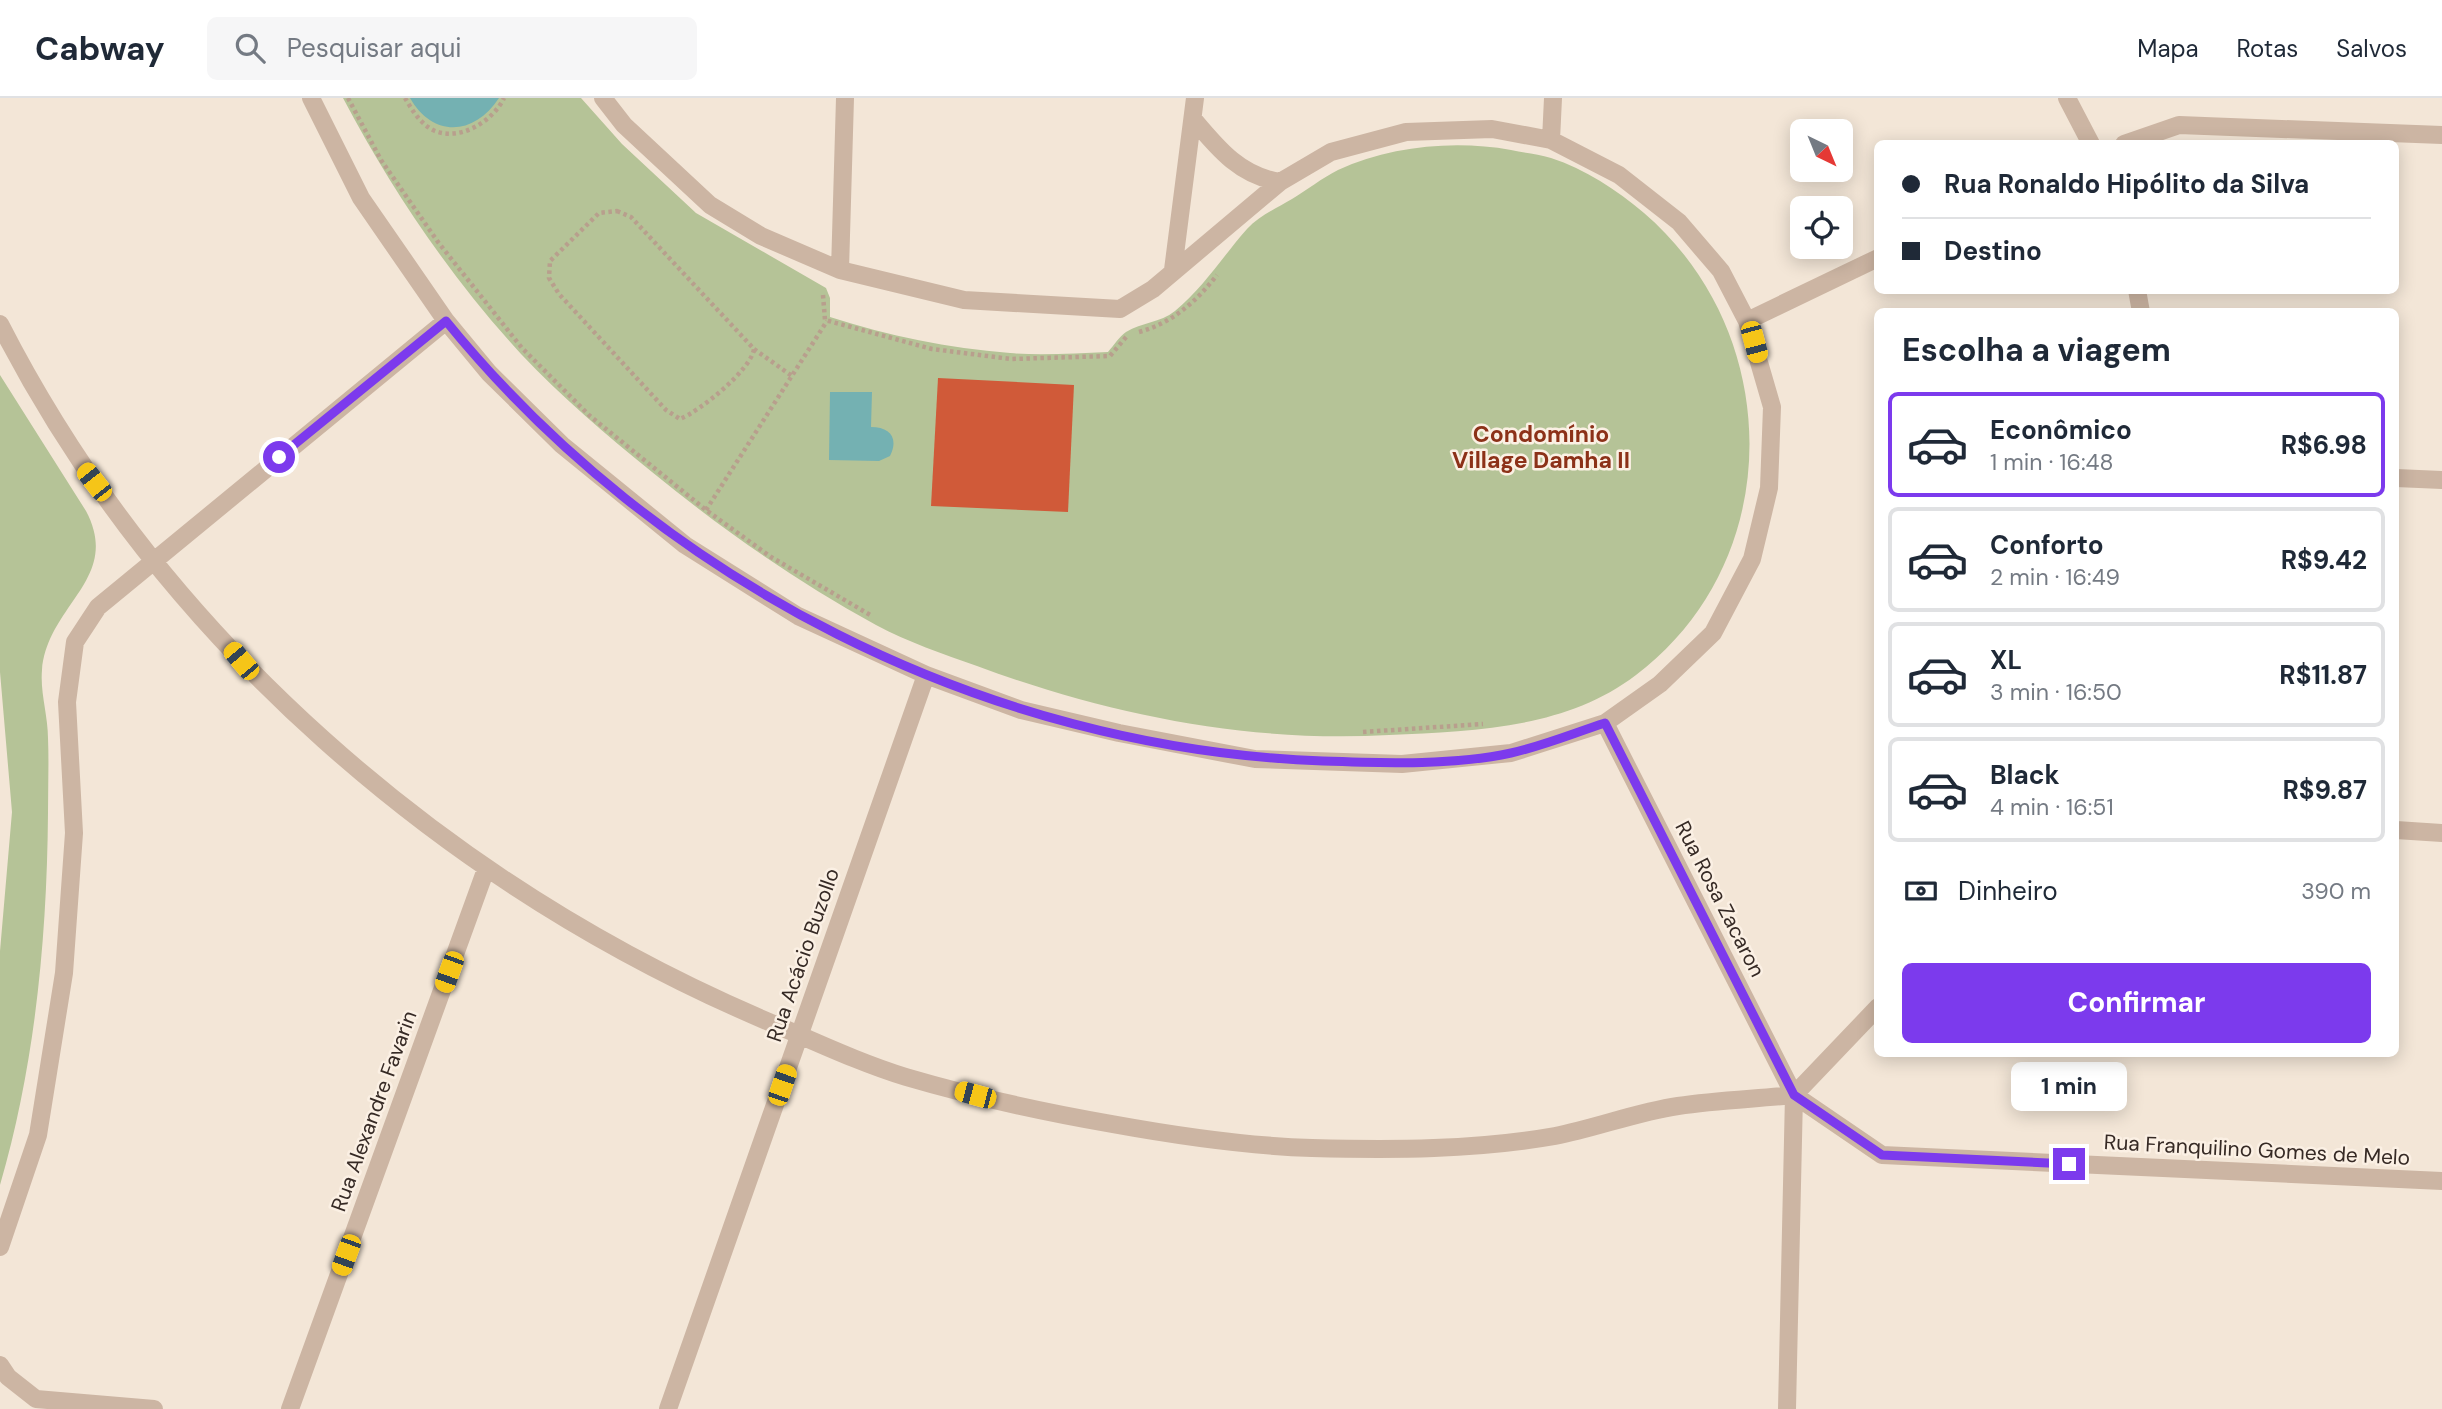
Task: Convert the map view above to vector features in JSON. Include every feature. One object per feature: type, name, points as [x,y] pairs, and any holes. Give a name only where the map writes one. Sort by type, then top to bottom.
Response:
[{"type":"street","points":[[311,98],[361,198],[446,321],[489,373],[562,445],[685,545],[798,616],[926,675],[1021,710],[1119,733],[1255,759],[1402,764],[1510,753],[1605,723],[1660,684],[1713,633],[1752,559],[1769,488],[1772,407],[1747,321],[1721,271],[1679,222],[1619,175],[1551,140],[1492,129],[1406,132],[1331,152],[1280,181],[1153,289],[1120,309],[964,300],[840,270],[761,236],[710,205],[624,125],[603,98]]},
{"type":"street","points":[[840,270],[845,98]]},
{"type":"street","points":[[1173,270],[1195,98]]},
{"type":"street","points":[[1551,140],[1553,98]]},
{"type":"street","points":[[2067,98],[2089,140]]},
{"type":"street","points":[[1194,120],[1234,163],[1264,179],[1280,181]]},
{"type":"street","points":[[2136,140],[2179,125],[2442,135]]},
{"type":"street","points":[[1747,321],[1874,260]]},
{"type":"street","points":[[0,1247],[38,1135],[64,973],[74,833],[67,702],[75,642],[98,607],[446,321]]},
{"type":"street","points":[[0,324],[28,379],[79,463],[154,559],[241,661],[331,747],[486,869],[588,931],[693,990],[901,1075],[1024,1108],[1172,1135],[1306,1148],[1438,1149],[1556,1136],[1675,1106],[1794,1095],[1874,1011]]},
{"type":"street","points":[[2399,478],[2442,480]]},
{"type":"street","name":"Rua Acácio Buzollo","points":[[668,1409],[926,675]]},
{"type":"street","name":"Rua Rosa Zacaron","points":[[1605,723],[1794,1095]]},
{"type":"street","points":[[2399,831],[2442,833]]},
{"type":"street","name":"Rua Alexandre Favarin","points":[[290,1409],[486,869]]},
{"type":"street","points":[[1787,1409],[1794,1095]]},
{"type":"street","name":"Rua Franquilino Gomes de Melo","points":[[1794,1095],[1882,1155],[2442,1181]]},
{"type":"street","points":[[4,1371],[36,1399],[154,1409]]},
{"type":"path","points":[[348,98],[381,160],[438,242],[522,348],[590,416],[706,510],[771,557],[873,617]]},
{"type":"path","points":[[405,98],[424,124],[435,131],[450,132],[479,125],[492,116],[504,98]]},
{"type":"path","points":[[754,349],[746,365],[698,412],[680,419],[673,417],[559,294],[549,278],[550,261],[599,213],[624,212],[746,337],[754,349],[792,376]]},
{"type":"path","points":[[827,321],[932,349],[1012,359],[1110,356],[1128,335],[1161,326],[1182,312],[1226,265]]},
{"type":"path","points":[[706,510],[827,321],[822,292]]},
{"type":"path","points":[[1351,732],[1492,724]]},
{"type":"green space","points":[[343,98],[581,98],[622,144],[696,213],[826,288],[830,298],[830,317],[919,340],[1022,354],[1108,352],[1126,332],[1175,311],[1195,292],[1257,220],[1332,173],[1358,162],[1401,150],[1445,146],[1489,147],[1551,158],[1600,181],[1644,213],[1690,263],[1723,320],[1743,382],[1750,447],[1742,511],[1721,572],[1685,627],[1636,675],[1579,707],[1549,717],[1518,724],[1453,732],[1337,736],[1284,734],[1180,722],[1077,699],[939,652],[876,625],[761,554],[635,458],[537,370],[470,295],[402,199]]},
{"type":"green space","points":[[0,375],[86,511],[95,535],[95,555],[80,591],[56,627],[47,647],[42,670],[48,729],[48,766],[42,954],[22,1094],[0,1185],[0,951],[12,812],[0,672]]},
{"type":"water","points":[[410,98],[499,98],[478,120],[454,127],[442,126],[430,120]]},
{"type":"water","points":[[830,392],[872,392],[871,427],[888,431],[891,435],[894,444],[890,456],[879,461],[829,460]]},
{"type":"building","points":[[938,378],[1074,385],[1068,512],[931,506]]},
{"type":"district","name":"Condomínio Village Damha II","points":[[1541,447]]},
{"type":"route","points":[[279,457],[446,321],[489,373],[562,445],[685,545],[798,616],[926,675],[1021,710],[1119,733],[1255,759],[1402,764],[1510,753],[1605,723],[1794,1095],[1835,1126],[1882,1155],[2069,1164]]}]
